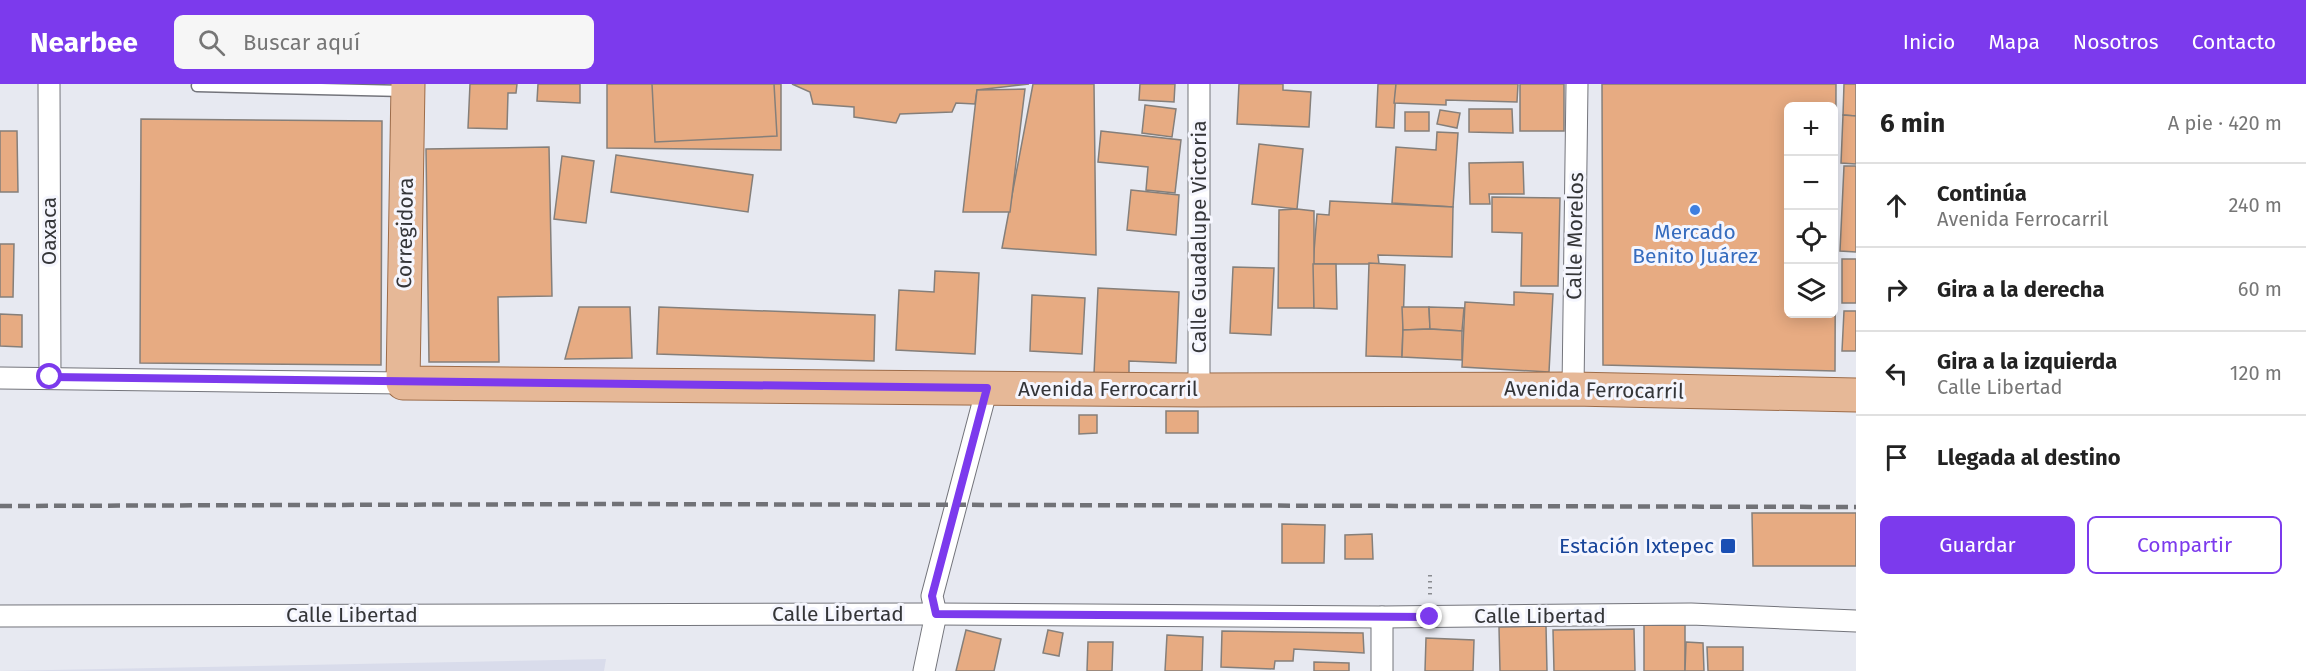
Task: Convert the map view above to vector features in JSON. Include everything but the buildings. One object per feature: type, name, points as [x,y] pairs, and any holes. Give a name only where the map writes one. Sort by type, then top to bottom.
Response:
[{"type":"main road","name":"Corregidora","points":[[403,383],[408,88]]},
{"type":"main road","name":"Avenida Ferrocarril","points":[[403,383],[1199,390],[1572,389],[1856,395]]},
{"type":"street","name":"Oaxaca","points":[[49,84],[50,377]]},
{"type":"street","name":"Calle Guadalupe Victoria","points":[[1199,84],[1199,390]]},
{"type":"street","name":"Calle Morelos","points":[[1572,389],[1577,84]]},
{"type":"street","name":"Avenida Ferrocarril","points":[[0,378],[403,383]]},
{"type":"street","points":[[924,671],[936,614],[932,596],[987,388]]},
{"type":"street","name":"Calle Libertad","points":[[0,616],[936,614],[1382,617],[1691,615],[1856,621]]},
{"type":"street","points":[[1382,617],[1382,671]]},
{"type":"lane","points":[[197,86],[408,88]]},
{"type":"shaded area","points":[[606,659],[604,671],[0,671]]},
{"type":"railway","points":[[0,506],[614,504],[1856,507]]},
{"type":"place","name":"Mercado Benito Juárez","points":[[1695,210]]},
{"type":"place","name":"Estación Ixtepec","points":[[1728,546]]},
{"type":"route","points":[[50,377],[403,383],[987,388],[932,596],[936,614],[1430,617]]}]
